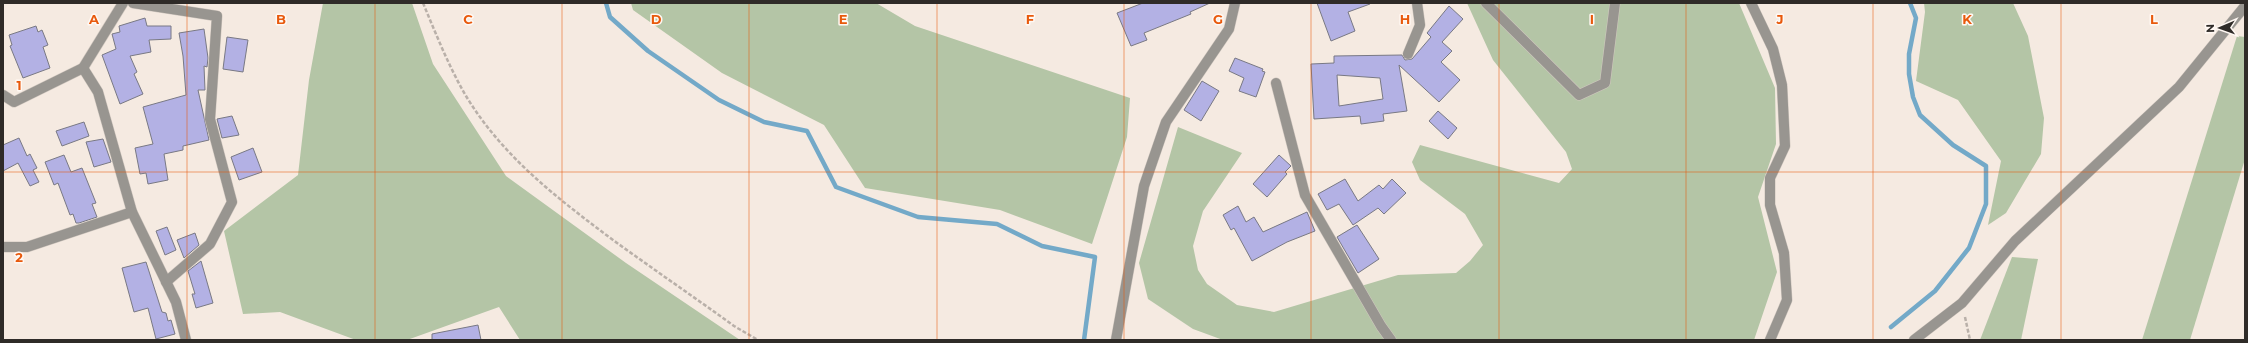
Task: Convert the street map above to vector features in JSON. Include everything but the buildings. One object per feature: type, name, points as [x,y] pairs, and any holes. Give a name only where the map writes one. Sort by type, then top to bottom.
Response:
[{"type":"street","points":[[3,95],[14,102],[84,68],[122,3]]},
{"type":"street","points":[[133,3],[217,16],[210,119],[232,202],[210,244],[166,282]]},
{"type":"street","points":[[1116,340],[1144,186],[1166,122],[1229,29],[1235,3]]},
{"type":"street","points":[[1408,54],[1420,25],[1417,3]]},
{"type":"street","points":[[1486,3],[1579,95],[1605,83],[1615,3]]},
{"type":"street","points":[[1751,3],[1773,49],[1782,85],[1784,146],[1770,178],[1770,205],[1784,253],[1786,300],[1770,340]]},
{"type":"street","points":[[1914,340],[1962,303],[2015,241],[2179,87],[2245,6]]},
{"type":"street","points":[[84,68],[98,92],[132,212],[176,302],[186,340]]},
{"type":"street","points":[[1276,82],[1306,195],[1381,326],[1391,340]]},
{"type":"street","points":[[3,247],[27,247],[132,212]]},
{"type":"path","points":[[423,3],[439,42],[466,97],[494,135],[518,163],[568,207],[734,326],[758,340]]},
{"type":"path","points":[[1962,303],[1970,340]]},
{"type":"green space","points":[[323,3],[412,3],[433,64],[506,176],[626,263],[740,340],[520,340],[499,307],[407,340],[356,340],[280,312],[243,314],[224,231],[298,175],[309,80]]},
{"type":"green space","points":[[631,3],[876,3],[915,26],[1130,98],[1127,137],[1092,244],[1000,210],[865,188],[824,125],[722,73],[633,10]]},
{"type":"green space","points":[[1467,3],[1739,3],[1775,88],[1776,144],[1758,197],[1777,272],[1754,340],[1223,340],[1193,329],[1148,299],[1139,263],[1178,127],[1242,153],[1203,211],[1193,246],[1198,270],[1207,284],[1237,305],[1274,312],[1398,275],[1456,273],[1470,261],[1483,245],[1465,214],[1420,180],[1412,162],[1420,145],[1559,183],[1572,169],[1566,152],[1493,60]]},
{"type":"green space","points":[[1924,3],[2013,3],[2028,36],[2044,118],[2041,154],[2006,213],[1988,225],[2001,161],[1958,100],[1916,81],[1925,12]]},
{"type":"green space","points":[[2237,36],[2245,37],[2245,159],[2190,340],[2142,340]]},
{"type":"green space","points":[[2012,257],[2038,259],[2021,340],[1980,340]]},
{"type":"waterway","points":[[606,3],[610,17],[648,51],[719,100],[764,122],[807,131],[836,187],[918,217],[997,224],[1042,246],[1095,257],[1084,340]]},
{"type":"waterway","points":[[1891,327],[1935,291],[1969,248],[1986,204],[1986,166],[1953,145],[1920,115],[1913,97],[1909,74],[1909,54],[1916,18],[1910,3]]}]
